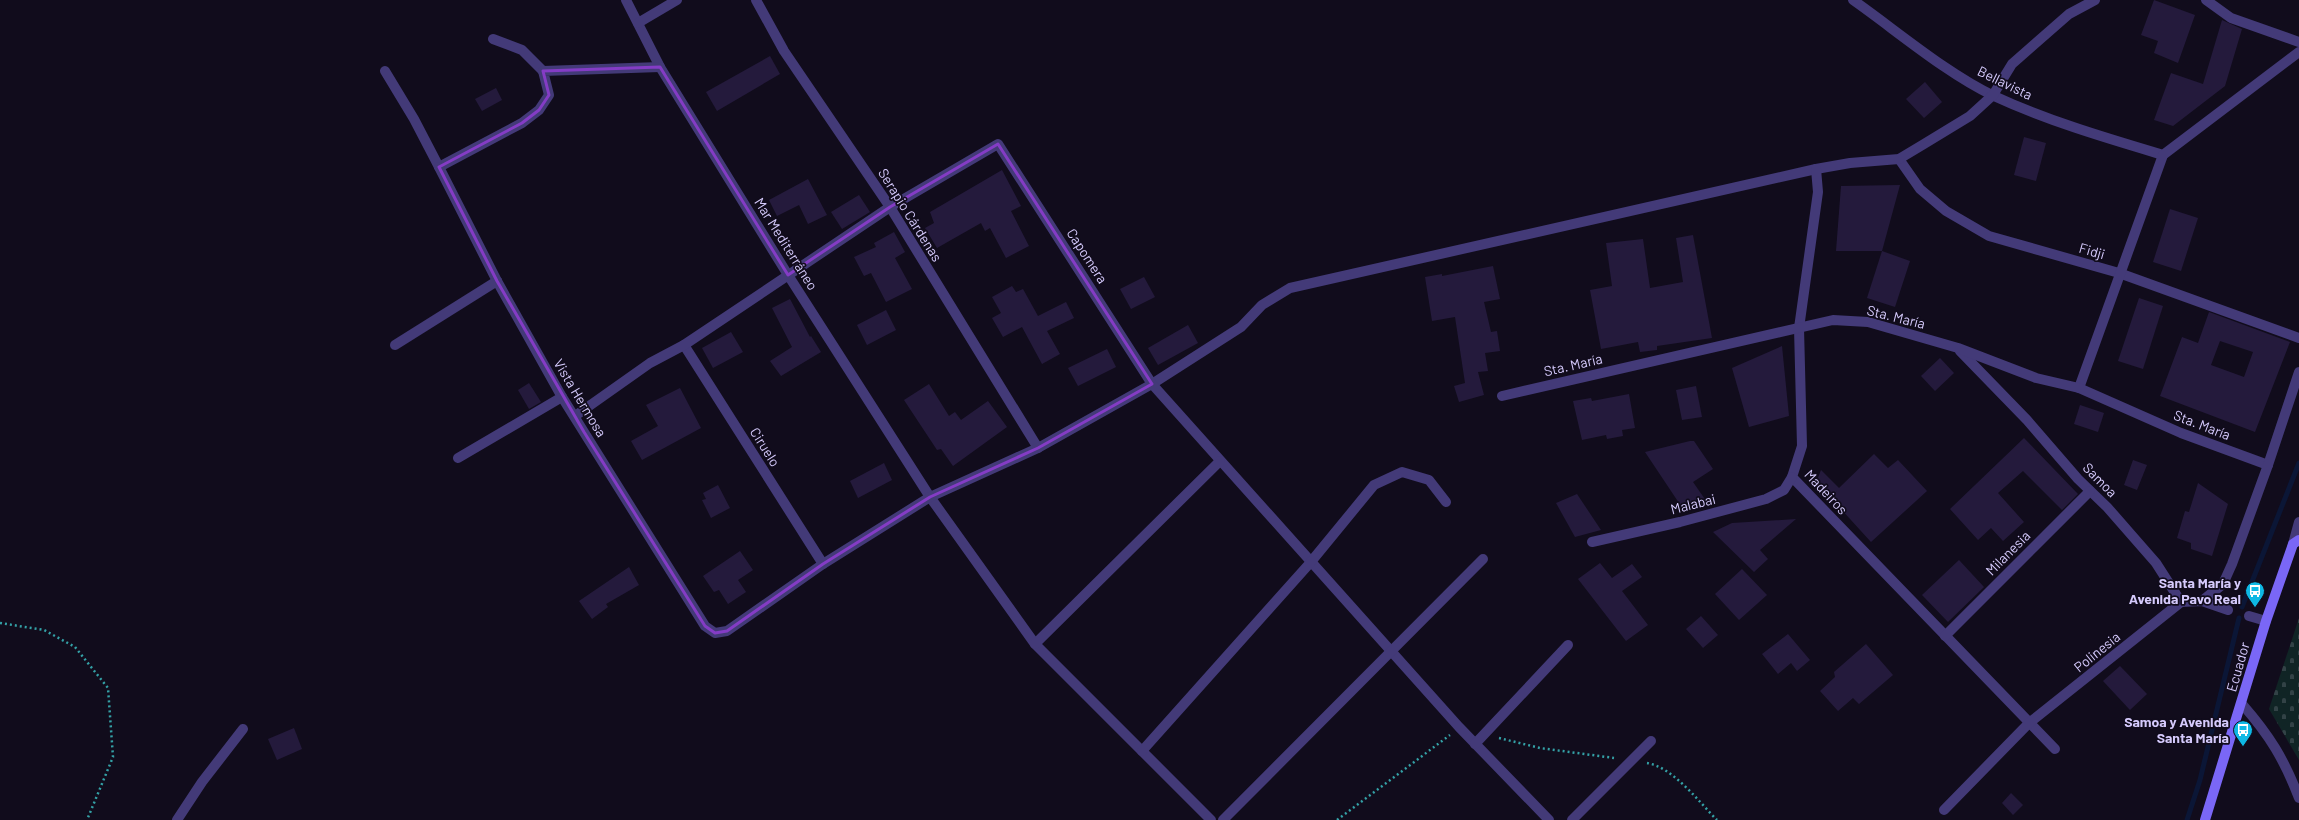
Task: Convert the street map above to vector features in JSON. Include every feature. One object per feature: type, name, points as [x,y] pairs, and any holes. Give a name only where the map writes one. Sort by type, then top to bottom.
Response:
[{"type":"street","name":"Mar Mediterráneo","points":[[626,0],[660,67],[788,275],[930,497],[1035,644],[1211,820]]},
{"type":"street","points":[[638,23],[677,0]]},
{"type":"street","name":"Serapio Cárdenas","points":[[756,0],[784,51],[890,208],[1038,448]]},
{"type":"street","name":"Bellavista","points":[[1854,0],[1944,65],[1993,95],[2062,124],[2163,155]]},
{"type":"street","points":[[823,564],[930,497],[1038,448],[1152,384],[1241,327],[1262,305],[1290,288],[1816,169],[1850,163],[1899,159],[1970,116],[1993,95],[2012,64],[2069,14],[2095,0]]},
{"type":"street","points":[[2206,0],[2231,18],[2299,42]]},
{"type":"street","points":[[439,167],[522,123],[539,110],[548,95],[543,70],[522,50],[492,39]]},
{"type":"street","points":[[2079,388],[2119,273],[2163,155],[2299,52]]},
{"type":"street","points":[[543,70],[660,67]]},
{"type":"street","name":"Vista Hermosa","points":[[384,71],[414,119],[496,281],[562,397],[705,626],[715,633],[727,631],[823,564]]},
{"type":"street","name":"Capomera","points":[[890,208],[998,144],[1152,384],[1310,563],[1459,728],[1549,820]]},
{"type":"street","name":"Fidji","points":[[1899,159],[1920,188],[1946,211],[1989,236],[2119,273],[2299,338]]},
{"type":"street","name":"Madeiros","points":[[1816,169],[1818,192],[1799,328],[1802,446],[1792,477],[2055,750]]},
{"type":"street","points":[[575,416],[650,363],[684,345],[890,208]]},
{"type":"street","points":[[395,345],[496,281]]},
{"type":"street","name":"Sta. María","points":[[1502,396],[1833,320],[1868,322],[1958,348],[2036,378],[2079,388],[2182,433],[2268,465]]},
{"type":"street","name":"Ciruelo","points":[[684,345],[823,564]]},
{"type":"street","name":"Samoa","points":[[1958,348],[2022,415],[2156,563],[2181,602]]},
{"type":"street","points":[[2202,601],[2223,584],[2229,571],[2268,465],[2299,372]]},
{"type":"street","points":[[458,458],[562,397]]},
{"type":"street","points":[[1035,644],[1220,461]]},
{"type":"street","points":[[1142,751],[1310,563],[1374,485],[1402,472],[1429,480],[1446,502]]},
{"type":"street","name":"Malabai","points":[[1592,542],[1680,522],[1766,499],[1784,490],[1792,477]]},
{"type":"street","name":"Milanesia","points":[[1945,636],[2090,491]]},
{"type":"street","name":"Ecuador","points":[[2205,820],[2242,704],[2266,621],[2296,542],[2299,522]]},
{"type":"street","points":[[1223,820],[1483,559]]},
{"type":"street","points":[[2181,602],[2202,601],[2228,610]]},
{"type":"street","name":"Polinesia","points":[[1944,810],[2029,723],[2181,602]]},
{"type":"street","points":[[2249,616],[2266,621]]},
{"type":"street","points":[[1475,744],[1568,645]]},
{"type":"street","points":[[2242,704],[2268,734],[2288,768],[2299,798]]},
{"type":"street","points":[[177,820],[202,782],[243,729]]},
{"type":"street","points":[[1572,820],[1651,741]]},
{"type":"path","points":[[0,623],[44,630],[75,647],[108,688],[113,757],[87,820]]},
{"type":"path","points":[[1337,820],[1459,728]]},
{"type":"path","points":[[1485,734],[1540,748],[1655,764],[1672,775],[1717,820]]},
{"type":"highlighted area","points":[[660,67],[788,275],[890,207],[998,144],[1152,384],[1038,448],[930,497],[823,564],[727,631],[715,633],[705,626],[584,432],[497,281],[439,167],[522,123],[539,110],[549,95],[543,71]]},
{"type":"green space","points":[[2299,618],[2299,760],[2269,709]]},
{"type":"building","points":[[2154,0],[2195,15],[2178,63],[2154,53],[2158,41],[2141,35]]},
{"type":"building","points":[[2222,20],[2242,29],[2225,86],[2173,126],[2154,120],[2171,73],[2203,84]]},
{"type":"building","points":[[770,56],[780,74],[717,111],[706,92]]},
{"type":"building","points":[[1925,82],[1942,102],[1924,118],[1906,99]]},
{"type":"building","points":[[496,88],[502,100],[482,111],[475,99]]},
{"type":"building","points":[[2024,137],[2046,143],[2036,181],[2014,175]]},
{"type":"building","points":[[1002,170],[1021,206],[1011,211],[1029,246],[1006,258],[990,228],[985,231],[981,223],[937,248],[925,228],[934,223],[930,212]]},
{"type":"building","points":[[808,179],[827,215],[808,224],[799,205],[777,216],[769,200]]},
{"type":"building","points":[[1900,185],[1882,251],[1836,251],[1841,186]]},
{"type":"building","points":[[859,195],[870,212],[842,229],[831,212]]},
{"type":"building","points":[[2170,209],[2198,218],[2181,271],[2153,262]]},
{"type":"building","points":[[894,232],[905,252],[895,258],[912,289],[886,302],[871,273],[864,276],[854,257],[876,247],[874,243]]},
{"type":"building","points":[[1693,235],[1712,338],[1657,346],[1657,350],[1640,352],[1638,342],[1601,349],[1590,290],[1612,286],[1606,243],[1643,239],[1650,288],[1683,282],[1676,238]]},
{"type":"building","points":[[1882,251],[1910,261],[1895,307],[1867,298]]},
{"type":"building","points":[[1493,266],[1500,299],[1484,302],[1491,332],[1497,331],[1500,351],[1485,353],[1488,371],[1478,372],[1484,395],[1459,402],[1454,386],[1465,383],[1455,317],[1432,321],[1425,277],[1442,274],[1442,276]]},
{"type":"building","points":[[1144,277],[1155,297],[1131,309],[1120,289]]},
{"type":"building","points":[[1012,286],[1016,292],[1023,289],[1038,316],[1066,302],[1074,318],[1047,331],[1060,354],[1042,364],[1022,327],[1003,337],[992,318],[1001,313],[992,297]]},
{"type":"building","points":[[2139,298],[2163,306],[2143,369],[2118,361]]},
{"type":"building","points":[[790,299],[810,337],[811,336],[821,352],[781,376],[770,361],[792,347],[772,308]]},
{"type":"building","points":[[886,310],[896,330],[867,345],[857,325]]},
{"type":"building","points":[[2209,312],[2290,342],[2255,432],[2160,396],[2182,337],[2198,343]],"holes":[[[2220,341],[2253,352],[2244,377],[2211,365]]]},
{"type":"building","points":[[1188,325],[1198,343],[1158,365],[1148,348]]},
{"type":"building","points":[[731,332],[743,352],[713,368],[702,348]]},
{"type":"building","points":[[1782,346],[1789,416],[1749,427],[1732,368]]},
{"type":"building","points":[[1107,349],[1116,367],[1078,386],[1068,368]]},
{"type":"building","points":[[1940,358],[1954,373],[1935,391],[1921,376]]},
{"type":"building","points":[[529,383],[541,402],[529,409],[518,390]]},
{"type":"building","points":[[929,384],[949,416],[955,412],[961,420],[988,401],[1007,427],[953,466],[941,449],[937,450],[904,400]]},
{"type":"building","points":[[1696,386],[1702,417],[1682,420],[1676,390]]},
{"type":"building","points":[[680,388],[701,428],[642,460],[631,441],[658,426],[646,405]]},
{"type":"building","points":[[1629,394],[1635,428],[1622,430],[1623,436],[1607,439],[1606,435],[1582,440],[1573,401],[1591,398],[1592,401]]},
{"type":"building","points":[[2080,405],[2104,413],[2098,432],[2074,424]]},
{"type":"building","points":[[2024,438],[2078,494],[2062,510],[2023,471],[1998,493],[2024,522],[2003,541],[1991,528],[1978,540],[1950,509]]},
{"type":"building","points":[[1694,441],[1713,469],[1693,482],[1709,505],[1683,509],[1645,452]]},
{"type":"building","points":[[1874,454],[1888,468],[1898,460],[1927,491],[1871,542],[1830,497],[1837,491],[1825,500],[1814,488],[1821,470],[1839,488]]},
{"type":"building","points":[[2133,460],[2147,465],[2137,490],[2124,485]]},
{"type":"building","points":[[884,463],[892,480],[858,498],[850,481]]},
{"type":"building","points":[[2198,483],[2228,504],[2212,556],[2191,549],[2191,543],[2177,538],[2185,511],[2189,512]]},
{"type":"building","points":[[718,485],[730,508],[711,518],[702,500],[706,499],[703,493]]},
{"type":"building","points":[[1577,494],[1601,530],[1575,537],[1556,503]]},
{"type":"building","points":[[1796,519],[1760,550],[1768,559],[1754,572],[1713,532],[1732,523]]},
{"type":"building","points":[[740,551],[753,570],[738,580],[746,592],[728,604],[719,590],[714,592],[703,576]]},
{"type":"building","points":[[1959,560],[1984,587],[1948,622],[1922,595]]},
{"type":"building","points":[[1600,563],[1612,578],[1632,564],[1642,577],[1622,591],[1648,625],[1626,641],[1578,579]]},
{"type":"building","points":[[629,567],[639,585],[606,604],[608,607],[592,619],[579,601]]},
{"type":"building","points":[[1742,569],[1767,595],[1739,620],[1715,594]]},
{"type":"building","points":[[1701,616],[1718,635],[1703,648],[1686,629]]},
{"type":"building","points":[[1788,634],[1810,660],[1797,671],[1791,663],[1778,674],[1762,654]]},
{"type":"building","points":[[1866,644],[1893,675],[1859,704],[1853,698],[1838,711],[1820,691],[1835,677],[1834,672]]},
{"type":"building","points":[[2120,666],[2147,694],[2130,710],[2103,681]]},
{"type":"building","points":[[294,728],[302,749],[277,760],[268,739]]},
{"type":"building","points":[[2011,793],[2023,805],[2013,815],[2002,803]]},
{"type":"waterway","points":[[2242,607],[2299,463]]},
{"type":"waterway","points":[[2187,820],[2200,780],[2239,618]]},
{"type":"place","name":"Santa María y Avenida Pavo Real","points":[[2255,608]]},
{"type":"place","name":"Samoa y Avenida Santa María","points":[[2243,747]]}]
